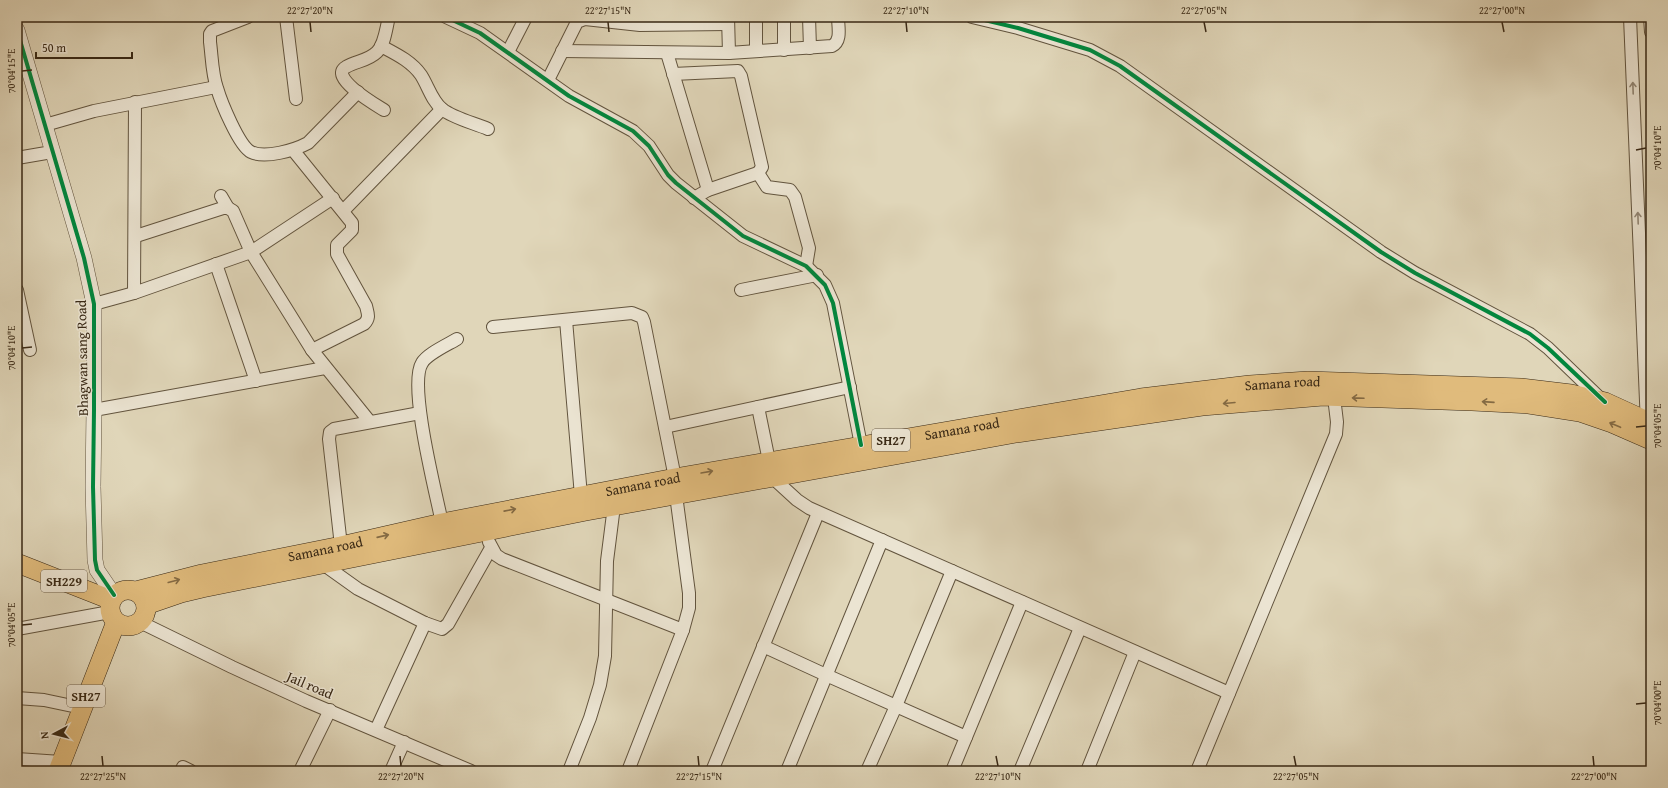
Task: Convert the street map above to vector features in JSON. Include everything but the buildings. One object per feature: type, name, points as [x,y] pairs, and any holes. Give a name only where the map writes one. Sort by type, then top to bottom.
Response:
[{"type":"main road","name":"Samana road","points":[[771,470],[861,445],[1141,398],[1250,385],[1308,381],[1409,383],[1521,388],[1571,394],[1605,402],[1649,431]]},
{"type":"main road","name":"Samana road","points":[[141,606],[202,574],[341,546],[442,523],[581,496],[675,486],[771,470],[1202,406],[1264,400],[1334,397],[1472,400],[1553,407],[1580,412],[1612,423],[1649,431]]},
{"type":"main road","name":"Samana road","points":[[141,606],[181,593],[323,564],[488,540],[614,506],[675,486]]},
{"type":"main road","name":"SH229","points":[[17,563],[113,607]]},
{"type":"main road","name":"SH27","points":[[60,766],[82,708],[113,607],[124,590],[141,606],[128,626],[113,607]]},
{"type":"street","points":[[248,17],[212,31],[210,34],[210,42],[216,87],[240,141],[250,152],[262,155],[293,150],[308,143],[358,92]]},
{"type":"street","points":[[286,17],[296,99]]},
{"type":"street","points":[[384,110],[358,92],[342,77],[343,69],[372,56],[381,46],[389,17]]},
{"type":"street","points":[[446,17],[480,33],[569,96],[633,131],[649,146],[668,176],[694,198],[743,236],[806,266],[817,275],[825,285],[833,303],[861,445]]},
{"type":"street","points":[[508,52],[526,17]]},
{"type":"street","points":[[756,17],[756,51]]},
{"type":"street","points":[[784,17],[784,50]]},
{"type":"street","points":[[809,17],[810,48]]},
{"type":"street","points":[[562,50],[729,53],[832,46],[839,39],[838,17]]},
{"type":"street","points":[[972,17],[1020,22],[1090,50],[1120,66],[1381,252],[1415,273],[1530,334],[1548,348],[1605,402]]},
{"type":"street","points":[[1630,17],[1649,431]]},
{"type":"street","points":[[1650,17],[1651,32]]},
{"type":"street","points":[[548,80],[577,22],[585,19],[640,25],[728,21],[729,53]]},
{"type":"street","name":"Bhagwan sang Road","points":[[17,30],[84,258],[94,304],[93,487],[95,560],[97,570],[113,607]]},
{"type":"street","points":[[381,46],[407,61],[415,68],[437,104],[442,109],[448,113],[488,128]]},
{"type":"street","points":[[667,53],[708,190]]},
{"type":"street","points":[[673,74],[734,70],[739,73],[762,167],[758,173],[708,190],[694,198]]},
{"type":"street","points":[[45,125],[94,111],[216,87]]},
{"type":"street","points":[[134,293],[136,236],[135,102]]},
{"type":"street","points":[[343,211],[442,109]]},
{"type":"street","points":[[293,150],[352,223],[353,226],[350,233],[336,245],[337,254],[366,306],[368,314],[368,319],[364,324],[312,350]]},
{"type":"street","points":[[17,158],[52,152]]},
{"type":"street","points":[[758,173],[767,187],[790,190],[795,197],[809,248],[806,266]]},
{"type":"street","points":[[221,196],[228,208],[235,215],[251,252],[312,350],[370,422]]},
{"type":"street","points":[[94,304],[134,293],[251,252],[333,198]]},
{"type":"street","points":[[136,236],[223,208],[228,208]]},
{"type":"street","points":[[216,264],[256,381]]},
{"type":"street","points":[[741,290],[817,275]]},
{"type":"street","points":[[17,290],[30,350]]},
{"type":"street","points":[[493,327],[632,313],[642,317],[644,322],[675,486],[689,593],[689,608],[683,630],[628,771]]},
{"type":"street","points":[[566,320],[581,496]]},
{"type":"street","points":[[442,523],[420,413],[417,388],[418,369],[422,361],[457,339]]},
{"type":"street","points":[[94,410],[325,368]]},
{"type":"street","points":[[665,427],[850,387]]},
{"type":"street","points":[[1198,771],[1336,434],[1334,397]]},
{"type":"street","points":[[758,407],[771,470],[797,500],[818,512],[1229,693]]},
{"type":"street","points":[[341,546],[329,439],[330,432],[334,429],[420,413]]},
{"type":"street","points":[[568,771],[590,718],[600,685],[605,656],[608,546],[614,506]]},
{"type":"street","points":[[712,771],[818,512]]},
{"type":"street","points":[[488,540],[496,556],[502,559],[683,630]]},
{"type":"street","points":[[323,564],[358,589],[425,623],[442,629],[448,624],[488,540]]},
{"type":"street","points":[[787,771],[882,540]]},
{"type":"street","points":[[867,771],[896,706],[952,571]]},
{"type":"street","points":[[952,771],[1022,602]]},
{"type":"street","name":"Jail road","points":[[141,606],[232,667],[404,742],[451,767],[470,771]]},
{"type":"street","points":[[17,628],[113,607]]},
{"type":"street","points":[[376,730],[425,623]]},
{"type":"street","points":[[1020,771],[1080,628]]},
{"type":"street","points":[[763,646],[966,737]]},
{"type":"street","points":[[1087,771],[1135,652]]},
{"type":"street","points":[[17,698],[44,700],[82,708]]},
{"type":"street","points":[[300,771],[330,710]]},
{"type":"street","points":[[391,771],[404,742]]},
{"type":"street","points":[[17,759],[60,766]]},
{"type":"street","points":[[181,771],[183,767],[191,771]]},
{"type":"cycle path","points":[[446,17],[480,33],[569,96],[633,131],[649,146],[668,175],[676,183],[743,236],[806,266],[825,285],[833,303],[861,445]]},
{"type":"cycle path","points":[[972,17],[1018,28],[1090,50],[1120,66],[1381,252],[1415,273],[1530,334],[1548,348],[1605,402]]},
{"type":"cycle path","points":[[17,30],[84,258],[94,304],[93,487],[95,560],[97,570],[114,595]]}]
